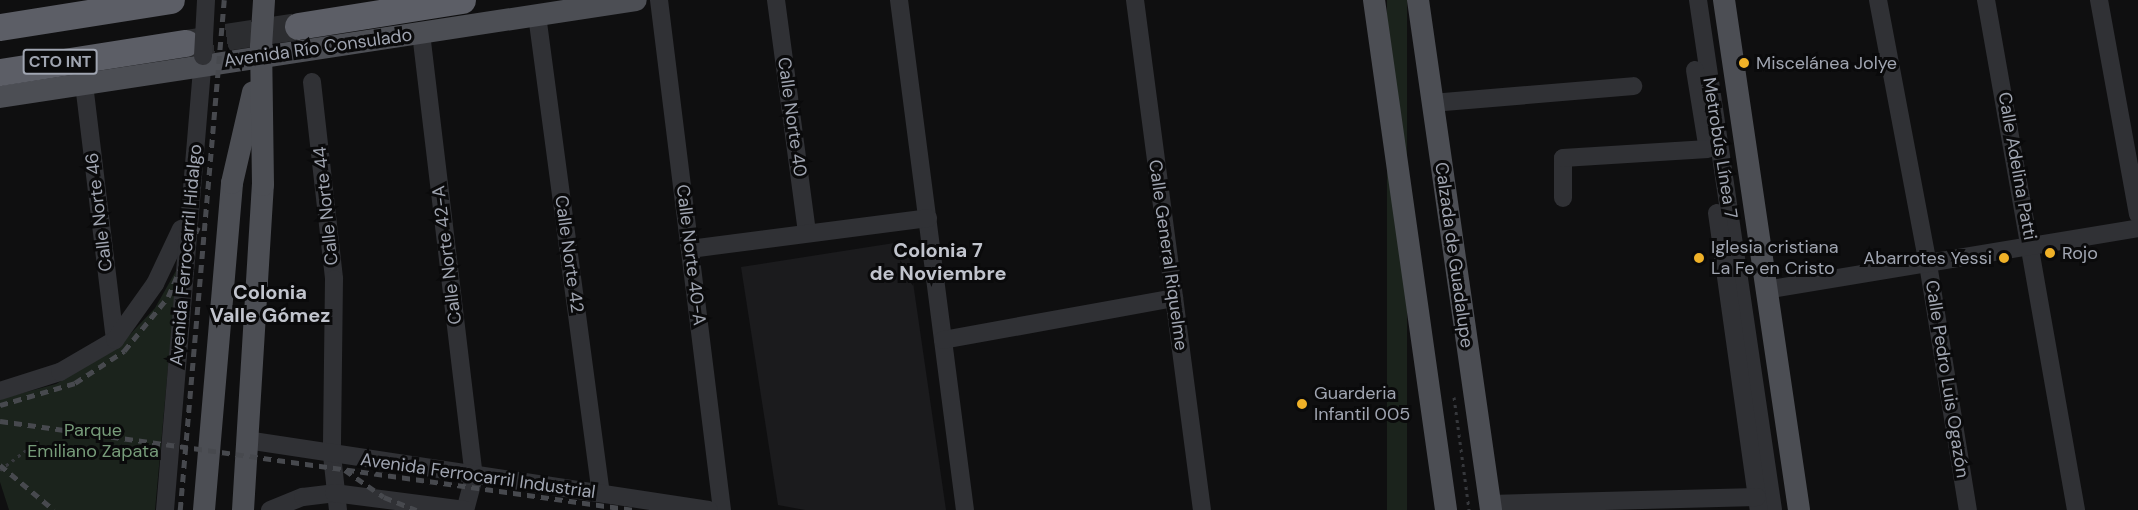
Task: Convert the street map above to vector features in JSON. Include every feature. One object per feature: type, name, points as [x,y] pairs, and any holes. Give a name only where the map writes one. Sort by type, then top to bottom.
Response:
[{"type":"highway","name":"CTO INT","points":[[0,27],[171,0]]},
{"type":"highway","points":[[298,26],[462,0]]},
{"type":"highway","name":"CTO INT","points":[[0,72],[197,55]]},
{"type":"main road","points":[[243,510],[263,185],[261,53],[264,0]]},
{"type":"main road","name":"Avenida Río Consulado","points":[[0,97],[84,84],[197,55],[261,53],[421,33],[636,0]]},
{"type":"main road","points":[[1374,0],[1446,510]]},
{"type":"main road","name":"Calzada de Guadalupe","points":[[1418,0],[1491,507]]},
{"type":"main road","points":[[1725,0],[1798,510]]},
{"type":"main road","points":[[204,510],[232,183],[261,53]]},
{"type":"street","name":"Avenida Ferrocarril Hidalgo","points":[[165,510],[190,201],[197,55],[206,0]]},
{"type":"street","name":"Calle Norte 40-A","points":[[659,0],[722,510]]},
{"type":"street","name":"Calle Norte 40","points":[[776,0],[807,233]]},
{"type":"street","points":[[899,0],[964,510]]},
{"type":"street","name":"Calle General Riquelme","points":[[1135,0],[1202,510]]},
{"type":"street","points":[[1491,507],[1758,503],[1686,0]]},
{"type":"street","name":"Metrobús Línea 7","points":[[1698,0],[1773,510]]},
{"type":"street","name":"Calle Pedro Luis Ogazón","points":[[1878,0],[1928,264],[1968,510]]},
{"type":"street","name":"Calle Adelina Patti","points":[[1986,0],[2032,248],[2076,510]]},
{"type":"street","points":[[2099,0],[2138,214]]},
{"type":"street","name":"Calle Norte 42","points":[[537,15],[601,493]]},
{"type":"street","name":"Calle Norte 42-A","points":[[421,33],[474,477]]},
{"type":"street","name":"Calle Norte 44","points":[[312,82],[334,279],[332,455],[336,501]]},
{"type":"street","name":"Calle Norte 46","points":[[84,84],[115,340]]},
{"type":"street","points":[[1432,103],[1633,86]]},
{"type":"street","points":[[1563,198],[1563,158],[1708,149]]},
{"type":"street","points":[[0,391],[60,372],[115,340],[160,274],[176,246],[190,201]]},
{"type":"street","points":[[690,249],[928,218]]},
{"type":"street","points":[[1766,290],[2032,248],[2138,228]]},
{"type":"street","points":[[943,340],[1174,298]]},
{"type":"street","name":"Avenida Ferrocarril Industrial","points":[[247,440],[474,477],[601,493],[709,510]]},
{"type":"street","points":[[465,510],[474,477]]},
{"type":"street","name":"Avenida Ferrocarril Industrial","points":[[270,510],[303,497],[465,510]]},
{"type":"street","points":[[1441,510],[1446,510]]},
{"type":"path","points":[[0,470],[41,439]]},
{"type":"shaded area","points":[[907,241],[946,510],[805,510],[778,505],[741,267]]},
{"type":"green space","points":[[1387,0],[1407,0],[1407,510],[1387,510]]},
{"type":"green space","name":"Parque Emiliano Zapata","points":[[177,269],[155,510],[9,510],[0,482],[0,399],[56,384],[119,346],[155,308]]},
{"type":"tunnel","points":[[186,43],[298,26]]},
{"type":"railway","points":[[180,510],[224,0]]},
{"type":"railway","points":[[0,405],[75,383],[124,351],[168,297],[198,227]]},
{"type":"railway","points":[[0,421],[634,510]]},
{"type":"railway","points":[[0,465],[54,510]]},
{"type":"railway","points":[[345,470],[384,497],[416,510]]},
{"type":"place","name":"Miscelánea Jolye","points":[[1744,63]]},
{"type":"place","name":"Rojo","points":[[2050,253]]},
{"type":"place","name":"Iglesia cristiana La Fe en Cristo","points":[[1699,258]]},
{"type":"place","name":"Abarrotes Yessi","points":[[2004,258]]},
{"type":"place","name":"Guarderia Infantil 005","points":[[1302,404]]},
{"type":"district","name":"Colonia 7 de Noviembre","points":[[938,262]]},
{"type":"district","name":"Colonia Valle Gómez","points":[[270,304]]}]
